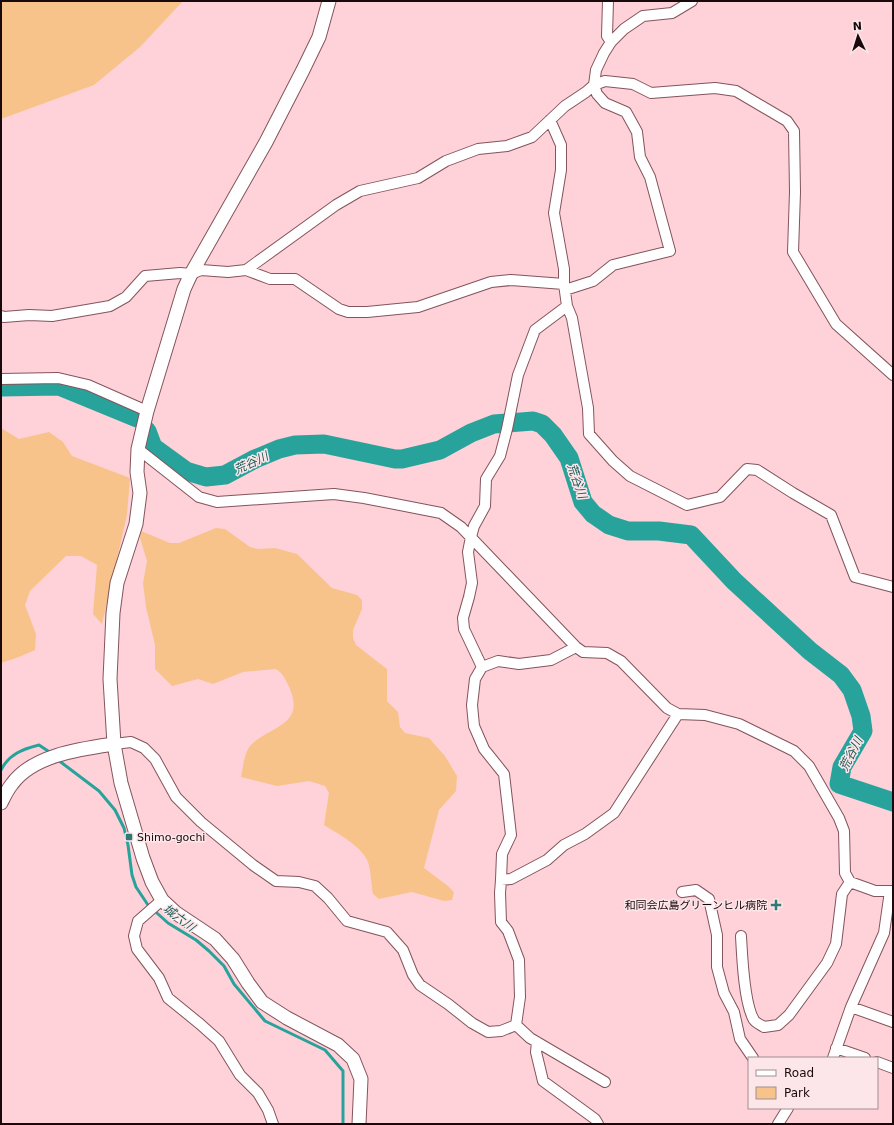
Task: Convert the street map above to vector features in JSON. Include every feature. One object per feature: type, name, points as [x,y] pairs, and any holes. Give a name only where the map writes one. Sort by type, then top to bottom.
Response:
[{"type":"street","points":[[329,1],[318,37],[303,70],[266,142],[184,289],[147,411],[138,449],[137,472],[140,493],[136,524],[117,583],[113,613],[110,679],[114,744],[121,783],[143,858],[161,902],[215,939],[233,959],[262,1002],[287,1018],[338,1045],[353,1059],[361,1079],[359,1124]]},
{"type":"street","points":[[608,1],[607,36],[611,42]]},
{"type":"street","points":[[1,316],[4,317],[29,314],[52,316],[110,306],[126,297],[145,276],[180,273],[191,274],[201,270],[228,272],[246,270],[270,279],[295,278],[339,309],[348,312],[367,312],[418,307],[491,282],[498,281],[511,280],[564,287],[593,281],[613,265],[670,251],[650,177],[640,157],[637,132],[626,112],[605,103],[597,94],[594,85],[596,70],[611,42],[624,29],[643,16],[672,13],[692,1]]},
{"type":"street","points":[[246,270],[336,205],[360,191],[418,178],[446,161],[478,149],[507,146],[532,137],[565,106],[594,85],[604,81],[633,84],[651,93],[715,88],[736,90],[787,121],[794,131],[795,192],[793,252],[836,324],[893,375]]},
{"type":"street","points":[[550,120],[561,145],[561,170],[554,213],[564,269],[564,287],[567,306],[572,318],[588,408],[589,434],[613,461],[630,476],[687,505],[720,497],[747,469],[758,470],[793,493],[831,515],[856,578],[893,588]]},
{"type":"street","points":[[482,667],[464,629],[463,618],[472,583],[468,552],[471,537],[474,526],[485,506],[486,479],[500,456],[518,375],[535,330],[567,306]]},
{"type":"street","points":[[1,379],[58,378],[88,385],[147,411]]},
{"type":"street","points":[[138,449],[199,497],[217,502],[334,494],[364,498],[441,513],[471,537],[576,647],[583,652],[607,653],[621,661],[667,708],[678,714],[705,715],[739,724],[794,751],[809,766],[839,818],[844,831],[845,873],[850,882],[875,891],[891,891],[884,933],[851,1007],[835,1053],[859,1057]]},
{"type":"street","points":[[516,1025],[520,996],[519,960],[508,931],[501,922],[500,893],[502,854],[511,835],[504,774],[484,749],[474,726],[472,705],[476,679],[482,667],[498,661],[519,664],[551,660],[576,647]]},
{"type":"street","points":[[501,880],[511,879],[547,860],[564,845],[585,834],[614,814],[678,714]]},
{"type":"street","points":[[1,803],[12,784],[26,770],[42,761],[78,749],[131,742],[144,748],[155,759],[176,797],[201,822],[253,865],[276,881],[299,882],[315,886],[328,898],[347,921],[387,932],[404,950],[413,975],[420,985],[448,1004],[472,1024],[488,1032],[501,1031],[516,1025]]},
{"type":"street","points":[[741,936],[742,959],[749,1008],[755,1021],[764,1027],[778,1025],[790,1015],[827,963],[836,944],[842,894],[850,882]]},
{"type":"street","points":[[682,892],[696,890],[709,899],[717,935],[717,967],[724,993],[734,1012],[740,1039],[752,1057]]},
{"type":"street","points":[[161,902],[138,922],[134,936],[137,949],[159,978],[168,998],[219,1041],[240,1076],[258,1093],[268,1110],[272,1124]]},
{"type":"street","points":[[851,1007],[893,1022]]},
{"type":"street","points":[[516,1025],[530,1038],[605,1082]]},
{"type":"street","points":[[537,1042],[536,1052],[543,1082],[595,1119],[598,1124]]},
{"type":"street","points":[[878,1062],[893,1068]]},
{"type":"street","points":[[778,1124],[787,1109]]},
{"type":"green space","points":[[1,1],[183,1],[140,47],[94,85],[1,119]]},
{"type":"green space","points":[[1,428],[19,439],[49,432],[63,442],[72,456],[130,478],[127,515],[102,624],[93,614],[97,565],[81,556],[66,556],[30,591],[25,605],[36,634],[35,650],[1,663]]},
{"type":"green space","points":[[216,528],[225,529],[250,547],[258,549],[275,548],[297,554],[332,588],[357,595],[362,600],[362,609],[353,630],[353,638],[356,645],[387,669],[387,701],[398,712],[400,727],[405,733],[429,738],[445,756],[457,776],[456,791],[439,810],[424,868],[454,892],[452,900],[444,901],[412,892],[379,899],[373,894],[369,866],[365,856],[349,841],[324,825],[329,793],[325,786],[309,781],[277,786],[241,777],[245,756],[251,745],[283,724],[293,711],[293,701],[290,689],[279,671],[276,669],[243,672],[213,684],[198,679],[172,686],[155,669],[155,645],[146,607],[143,583],[147,561],[140,538],[141,531],[170,543],[179,543]]},
{"type":"waterway","name":"荒谷川","points":[[1,387],[59,386],[137,418]]},
{"type":"waterway","name":"荒谷川","points":[[147,431],[153,447],[186,471],[206,477],[225,475],[255,459],[279,449],[295,445],[324,444],[395,459],[402,459],[440,450],[471,433],[494,424],[533,421],[542,424],[553,435],[569,458],[583,502],[593,514],[609,525],[628,531],[659,531],[691,535],[734,581],[810,651],[841,675],[852,690],[861,716],[863,731],[842,767],[839,784],[893,802]]},
{"type":"waterway","name":"城六川","points":[[1,770],[4,764],[12,756],[27,748],[39,745],[51,753]]},
{"type":"waterway","name":"城六川","points":[[58,760],[99,791],[115,810],[124,828],[132,875],[136,887],[148,905],[168,923],[196,940],[209,951],[224,966],[234,984],[265,1021],[325,1050],[343,1071],[343,1124]]},
{"type":"place","name":"Shimo-gochi","points":[[129,837]]},
{"type":"place","name":"和同会広島グリーンヒル病院","points":[[776,905]]}]
